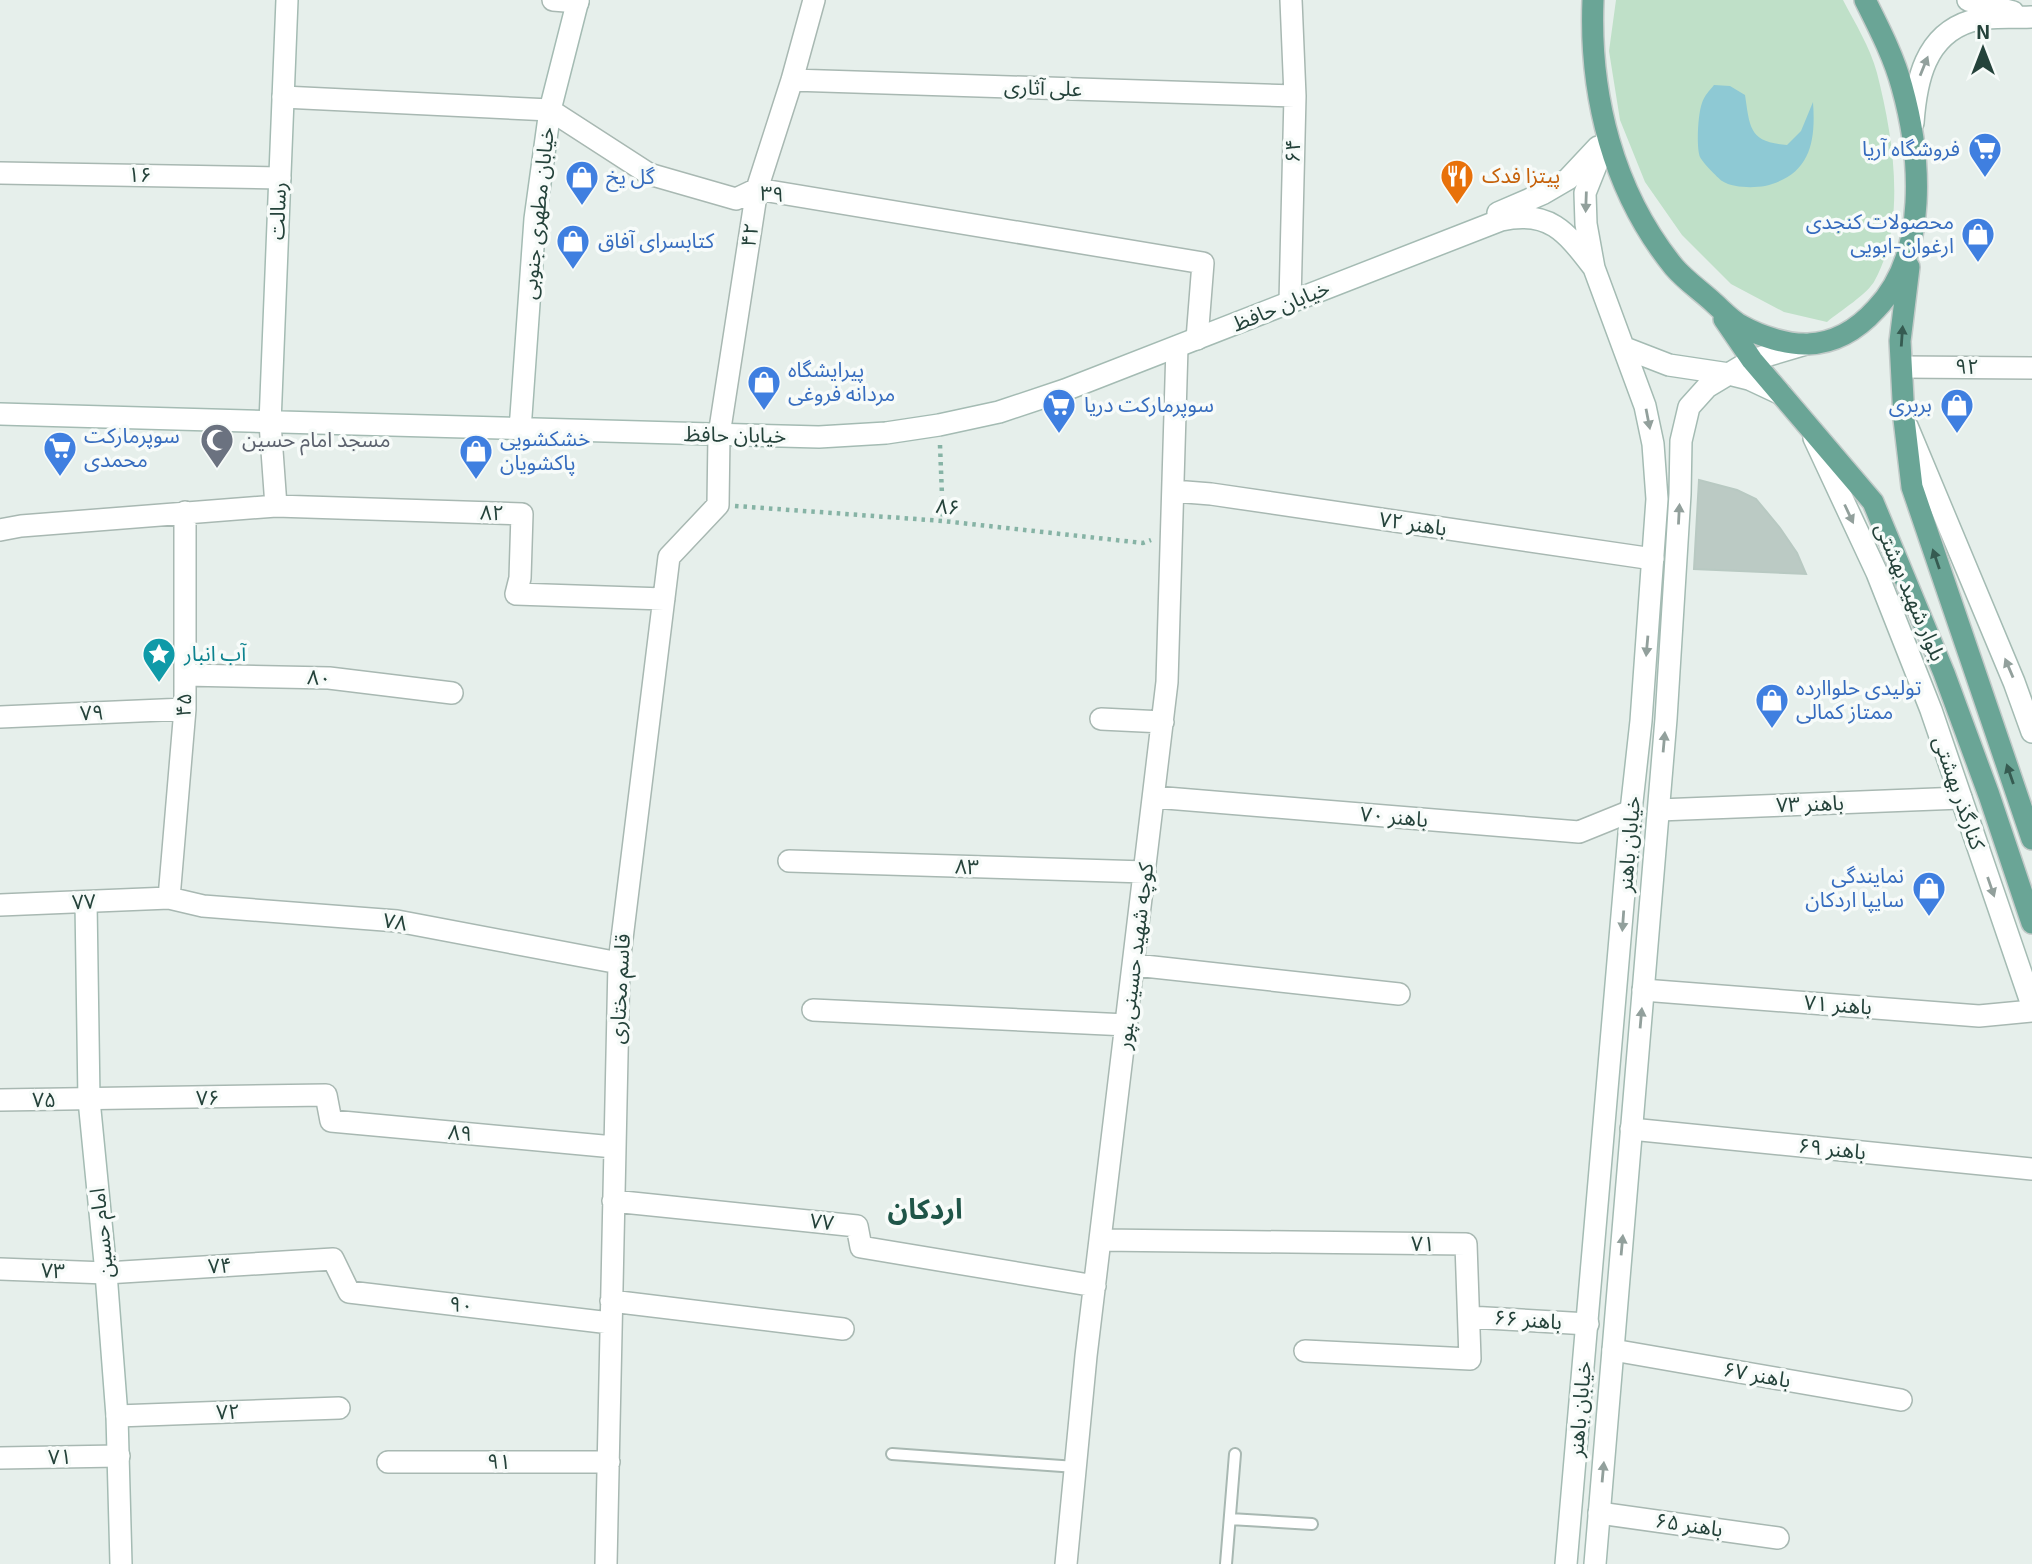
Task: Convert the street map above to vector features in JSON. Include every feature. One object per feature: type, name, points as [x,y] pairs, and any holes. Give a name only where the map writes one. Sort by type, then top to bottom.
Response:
[{"type":"main road","points":[[1593,0],[1592,41],[1597,90],[1607,138],[1648,230],[1676,269],[1740,326],[1774,339],[1807,344],[1838,338],[1864,323],[1886,300],[1903,267],[1913,227],[1917,182],[1913,133],[1902,85],[1865,0]]},
{"type":"main road","name":"بلوار شهید بهشتی","points":[[1913,227],[1900,341],[1904,419],[1912,487],[2032,839]]},
{"type":"main road","name":"بلوار شهید بهشتی","points":[[1713,302],[1752,360],[1872,502],[1944,673],[2032,923]]},
{"type":"street","name":"رسالت","points":[[276,506],[270,423],[287,0]]},
{"type":"street","points":[[554,0],[578,1]]},
{"type":"street","name":"۴۲","points":[[719,435],[757,189],[814,0]]},
{"type":"street","name":"۶۴","points":[[1290,302],[1295,96],[1291,0]]},
{"type":"street","points":[[1968,0],[2032,17]]},
{"type":"street","name":"خیابان مطهری جنوبی","points":[[520,430],[535,219],[550,110],[578,1]]},
{"type":"street","points":[[1913,133],[1915,92],[1924,62],[1936,43],[1972,21],[2032,17]]},
{"type":"street","name":"علی آثاری","points":[[792,80],[1295,96]]},
{"type":"street","points":[[283,97],[550,110]]},
{"type":"street","name":"۳۹","points":[[550,110],[649,174],[736,200],[757,189],[1203,263],[1187,343]]},
{"type":"street","name":"خیابان حافظ","points":[[1437,243],[1568,179],[1607,138]]},
{"type":"street","name":"خیابان باهنر","points":[[1566,1564],[1641,721],[1657,499],[1653,444],[1645,406],[1594,268],[1586,224],[1585,193],[1607,138]]},
{"type":"street","name":"۱۶","points":[[0,173],[280,178]]},
{"type":"street","name":"خیابان حافظ","points":[[0,414],[719,435],[819,437],[886,433],[999,412],[1065,390],[1501,220],[1519,216],[1550,222],[1567,234],[1594,268]]},
{"type":"street","name":"کوچه شهید حسینی ‍پور","points":[[1066,1564],[1100,1240],[1167,682],[1173,491],[1187,343]]},
{"type":"street","name":"خیابان باهنر","points":[[1595,1564],[1659,810],[1674,601],[1681,441],[1689,407],[1707,387],[1752,360],[1807,344]]},
{"type":"street","points":[[1625,348],[1668,365],[1749,379],[1781,394]]},
{"type":"street","name":"۹۲","points":[[1902,367],[2032,368]]},
{"type":"street","points":[[1904,419],[2014,682],[2032,732]]},
{"type":"street","name":"کنارگذر بهشتی","points":[[1810,430],[1877,573],[1931,709],[2032,1005]]},
{"type":"street","points":[[718,505],[719,435]]},
{"type":"street","name":"باهنر ۷۲","points":[[1173,491],[1211,494],[1653,559]]},
{"type":"street","name":"قاسم مختاری","points":[[606,1564],[619,962],[669,557],[718,505]]},
{"type":"street","points":[[0,530],[20,526],[276,506]]},
{"type":"street","name":"۸۲","points":[[276,506],[522,514],[520,578],[516,594],[664,598]]},
{"type":"street","name":"۴۵","points":[[169,898],[185,709],[185,512]]},
{"type":"street","name":"۸۰","points":[[185,675],[329,678],[452,693]]},
{"type":"street","name":"۷۹","points":[[0,718],[185,709]]},
{"type":"street","points":[[1101,719],[1163,722]]},
{"type":"street","name":"باهنر ۷۰","points":[[1154,797],[1579,832],[1631,811],[1659,810]]},
{"type":"street","name":"باهنر ۷۳","points":[[1659,810],[1961,798]]},
{"type":"street","name":"۸۳","points":[[789,861],[1145,872]]},
{"type":"street","name":"۷۸","points":[[169,898],[204,906],[397,921],[619,962]]},
{"type":"street","name":"۷۷","points":[[0,905],[169,898]]},
{"type":"street","name":"امام حسین","points":[[86,902],[89,1100],[120,1456],[121,1564]]},
{"type":"street","points":[[1135,965],[1399,994]]},
{"type":"street","name":"باهنر ۷۱","points":[[1643,990],[1979,1016],[2032,1011]]},
{"type":"street","points":[[813,1010],[1127,1025]]},
{"type":"street","name":"۷۶","points":[[89,1100],[326,1095]]},
{"type":"street","name":"۸۹","points":[[326,1095],[331,1121],[614,1147]]},
{"type":"street","name":"۷۵","points":[[0,1100],[89,1100]]},
{"type":"street","name":"باهنر ۶۹","points":[[1631,1129],[2032,1169]]},
{"type":"street","name":"۷۷","points":[[613,1200],[857,1226],[861,1247],[1095,1286]]},
{"type":"street","name":"۷۱","points":[[1100,1240],[1466,1244],[1470,1359],[1305,1351]]},
{"type":"street","name":"۷۴","points":[[106,1273],[333,1259]]},
{"type":"street","name":"۹۰","points":[[333,1259],[349,1292],[610,1323]]},
{"type":"street","name":"۷۳","points":[[0,1269],[106,1273]]},
{"type":"street","points":[[611,1301],[843,1329]]},
{"type":"street","name":"باهنر ۶۶","points":[[1469,1317],[1588,1324]]},
{"type":"street","name":"باهنر ۶۷","points":[[1613,1350],[1901,1399]]},
{"type":"street","name":"۷۲","points":[[117,1416],[339,1408]]},
{"type":"street","name":"۷۱","points":[[0,1458],[120,1456]]},
{"type":"street","name":"۹۱","points":[[388,1462],[609,1462]]},
{"type":"street","name":"باهنر ۶۵","points":[[1599,1513],[1778,1538]]},
{"type":"lane","points":[[892,1454],[1076,1467]]},
{"type":"lane","points":[[1226,1564],[1235,1454]]},
{"type":"lane","points":[[1230,1518],[1312,1524]]},
{"type":"path","points":[[939,425],[943,522]]},
{"type":"path","name":"۸۶","points":[[718,505],[943,522],[1143,543],[1172,532]]},
{"type":"green space","points":[[1616,0],[1843,0],[1877,73],[1892,151],[1894,205],[1885,257],[1875,280],[1860,297],[1827,322],[1784,312],[1731,284],[1682,235],[1645,182],[1620,120],[1609,51]]},
{"type":"water","points":[[1714,85],[1730,86],[1745,95],[1750,125],[1758,137],[1774,143],[1787,145],[1801,131],[1813,102],[1811,144],[1801,165],[1792,174],[1765,186],[1743,187],[1722,181],[1707,166],[1699,152],[1699,122],[1703,100]]},
{"type":"building","points":[[1699,480],[1737,490],[1756,499],[1797,553],[1806,574],[1694,569]]},
{"type":"place","name":"فروشگاه آریا","points":[[1985,179]]},
{"type":"place","name":"پیتزا فدک","points":[[1457,206]]},
{"type":"place","name":"گل یخ","points":[[582,207]]},
{"type":"place","name":"محصولات کنجدی ارغوان-ابویی","points":[[1978,264]]},
{"type":"place","name":"کتابسرای آفاق","points":[[573,271]]},
{"type":"place","name":"پیرایشگاه مردانه فروغی","points":[[764,412]]},
{"type":"place","name":"سوپرمارکت دریا","points":[[1059,435]]},
{"type":"place","name":"بربری","points":[[1957,435]]},
{"type":"place","name":"مسجد امام حسین","points":[[217,470]]},
{"type":"place","name":"سوپرمارکت محمدی","points":[[60,478]]},
{"type":"place","name":"خشکشویی پاکشویان","points":[[476,481]]},
{"type":"place","name":"آب انبار","points":[[159,684]]},
{"type":"place","name":"تولیدی حلواارده ممتاز کمالی","points":[[1772,730]]},
{"type":"place","name":"نمایندگی سایپا اردکان","points":[[1929,918]]},
{"type":"district","name":"اردکان","points":[[925,1209]]}]
